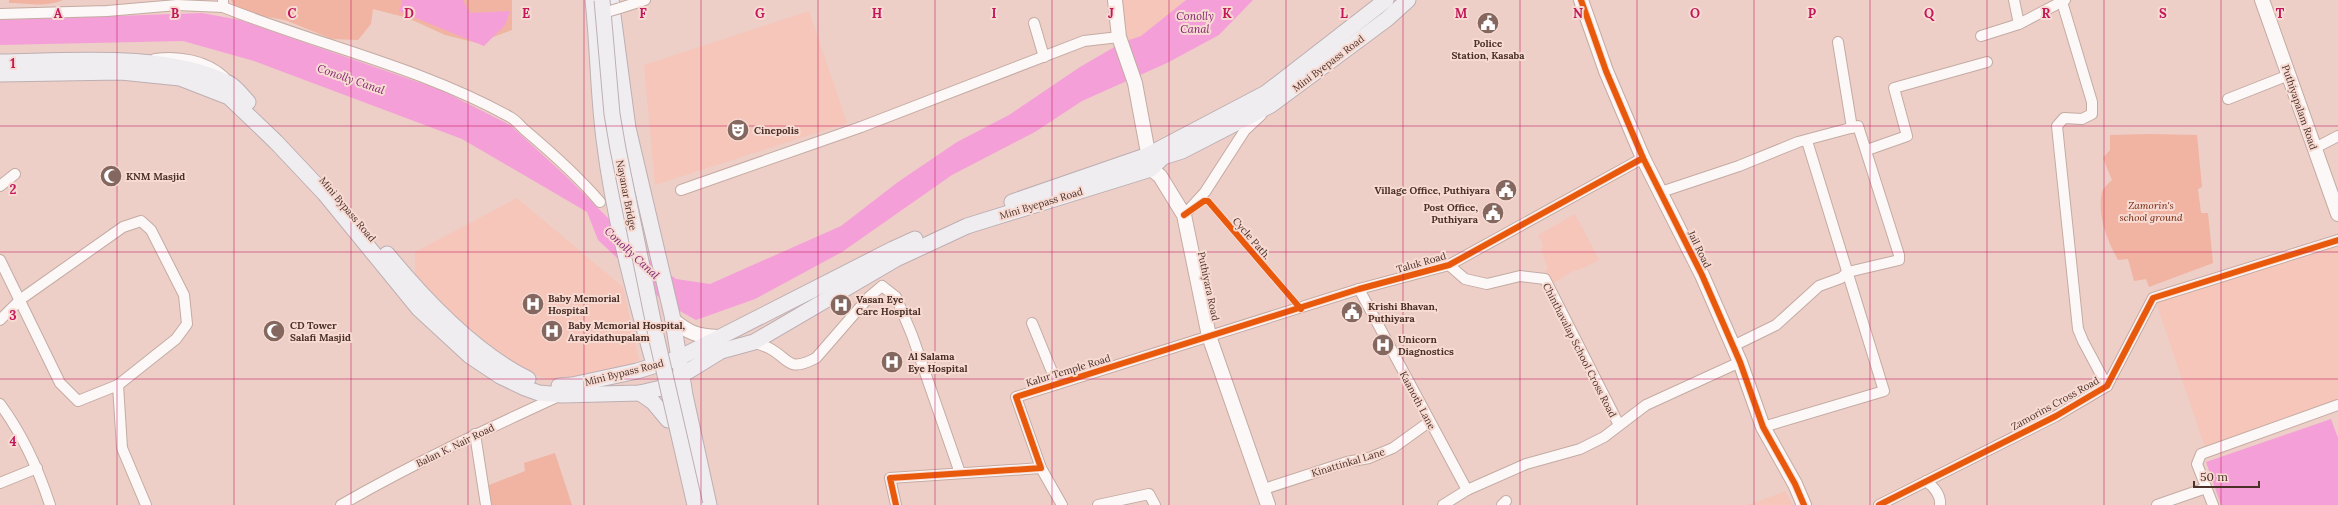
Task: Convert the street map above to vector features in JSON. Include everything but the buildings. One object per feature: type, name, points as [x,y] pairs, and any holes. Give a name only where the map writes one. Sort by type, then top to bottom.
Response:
[{"type":"main road","points":[[593,0],[604,138],[614,208],[630,275],[661,388],[688,505]]},
{"type":"main road","points":[[1150,162],[1266,93],[1386,0]]},
{"type":"main road","name":"Mini Byepass Road","points":[[661,388],[721,351],[754,342],[896,259],[967,226],[1163,157],[1182,152],[1271,105],[1388,19],[1408,0]]},
{"type":"main road","points":[[610,6],[628,128],[656,256],[672,318],[682,375],[709,505]]},
{"type":"main road","name":"Nayanar Bridge","points":[[610,6],[612,114],[657,340],[695,505]]},
{"type":"main road","name":"Mini Bypass Road","points":[[0,62],[129,62],[174,66],[201,72],[230,84],[258,119]]},
{"type":"main road","name":"Mini Bypass Road","points":[[0,74],[122,72],[180,78],[229,97],[258,119],[330,185],[425,305],[514,372],[534,382],[564,390],[640,393],[661,388]]},
{"type":"main road","name":"Mini Bypass Road","points":[[564,390],[637,371],[679,358],[893,248],[978,214],[1150,162]]},
{"type":"main road","points":[[610,179],[614,170],[620,166],[627,167],[639,178]]},
{"type":"main road","points":[[640,393],[653,402],[668,420]]},
{"type":"street","points":[[610,6],[645,0]]},
{"type":"street","points":[[1115,0],[1119,37],[1135,84],[1150,162]]},
{"type":"street","name":"Jail Road","points":[[1581,0],[1606,71],[1643,158],[1702,275],[1740,362],[1763,427],[1795,484],[1804,505]]},
{"type":"street","points":[[2014,0],[2020,24]]},
{"type":"street","name":"Puthiyapalam Road","points":[[2262,0],[2338,214]]},
{"type":"street","points":[[1981,36],[2020,24],[2064,1],[2092,102],[2092,114],[2082,119],[2064,118],[2057,126],[2078,329],[2107,386]]},
{"type":"street","points":[[0,14],[108,11],[177,5],[223,4],[340,49],[394,65],[450,87],[511,117],[584,184],[600,202]]},
{"type":"street","points":[[1034,23],[1044,57]]},
{"type":"street","points":[[681,190],[861,127],[994,74],[1044,57],[1084,41],[1119,37]]},
{"type":"street","points":[[1838,42],[1852,128]]},
{"type":"street","points":[[1867,150],[1907,136],[1894,88],[1987,62]]},
{"type":"street","points":[[2228,99],[2289,75]]},
{"type":"street","points":[[1184,216],[1205,192],[1245,130],[1271,105]]},
{"type":"street","points":[[1661,192],[1739,166],[1798,142],[1807,141],[1858,126],[1867,150],[1899,255],[1899,260],[1848,272],[1841,278],[1812,291],[1776,325],[1733,346]]},
{"type":"street","points":[[2315,148],[2338,136]]},
{"type":"street","points":[[1763,427],[1884,391],[1807,141]]},
{"type":"street","name":"Taluk Road","points":[[1209,336],[1359,289],[1449,265],[1643,158]]},
{"type":"street","name":"Puthiyara Road","points":[[1150,162],[1184,216],[1209,336],[1261,490],[1268,505]]},
{"type":"street","points":[[0,186],[15,174]]},
{"type":"street","points":[[0,260],[21,300],[60,383],[78,401],[118,385],[176,339],[188,324],[184,295],[151,230],[141,221],[123,227],[21,300],[0,320]]},
{"type":"street","name":"Zamorins Cross Road","points":[[1879,505],[2056,416],[2107,386],[2153,298],[2338,240]]},
{"type":"street","name":"Chinthavalap School Cross Road","points":[[1449,265],[1465,279],[1487,284],[1520,276],[1545,280],[1619,425]]},
{"type":"street","points":[[754,342],[770,348],[787,363],[804,364],[816,358],[869,297],[882,286],[896,297],[912,335],[960,473]]},
{"type":"street","name":"Kaanoth Lane","points":[[1359,289],[1429,422],[1467,490]]},
{"type":"street","points":[[672,318],[688,332],[703,337],[718,337]]},
{"type":"street","points":[[1032,323],[1057,384]]},
{"type":"street","name":"Kalur Temple Road","points":[[1041,468],[1016,396],[1209,336]]},
{"type":"street","points":[[1443,505],[1467,490],[1526,464],[1580,449],[1604,437],[1646,405],[1740,362]]},
{"type":"street","points":[[118,385],[122,448],[146,505]]},
{"type":"street","name":"Balan K. Nair Road","points":[[341,505],[401,470],[564,390]]},
{"type":"street","points":[[0,404],[17,428],[37,468],[50,505]]},
{"type":"street","points":[[2213,505],[2197,464],[2201,454],[2338,405]]},
{"type":"street","name":"Kinattinkal Lane","points":[[1261,490],[1347,462],[1369,458],[1393,448],[1429,422]]},
{"type":"street","points":[[475,434],[486,505]]},
{"type":"street","points":[[0,483],[37,468]]},
{"type":"street","points":[[896,505],[890,478],[1041,468],[1062,505]]},
{"type":"street","points":[[1926,481],[1941,500],[1940,505]]},
{"type":"street","points":[[2156,505],[2206,488]]},
{"type":"street","points":[[1098,505],[1148,494],[1154,505]]},
{"type":"shaded area","points":[[1117,0],[1186,0],[1141,36],[1123,42]]},
{"type":"shaded area","points":[[809,11],[847,123],[655,185],[644,65]]},
{"type":"shaded area","name":"Baby Memorial Hospital","points":[[517,198],[623,287],[639,360],[607,377],[560,383],[527,372],[455,322],[415,279],[415,252]]},
{"type":"shaded area","points":[[1575,214],[1599,260],[1577,271],[1576,269],[1552,284],[1545,271],[1548,268],[1541,250],[1543,245],[1538,235]]},
{"type":"shaded area","points":[[2338,244],[2338,402],[2205,448],[2156,302]]},
{"type":"shaded area","points":[[1785,491],[1793,505],[1748,505],[1770,497]]},
{"type":"green space","points":[[9,0],[63,0],[49,4],[36,4],[9,3]]},
{"type":"green space","points":[[231,0],[512,0],[512,30],[477,43],[445,35],[408,18],[373,9],[371,24],[358,40],[332,39],[285,20],[262,16],[235,8]]},
{"type":"green space","name":"Zamorin's school ground","points":[[2110,135],[2197,135],[2202,187],[2198,189],[2201,213],[2208,213],[2213,263],[2149,287],[2146,279],[2134,281],[2128,259],[2118,260],[2107,236],[2101,210],[2102,192],[2112,180],[2103,158],[2110,150]]},
{"type":"green space","points":[[555,453],[572,505],[490,505],[484,487],[525,471],[524,463]]},
{"type":"water","points":[[401,0],[463,0],[470,13],[510,11],[505,25],[484,46],[399,11],[402,3]]},
{"type":"water","name":"Conolly Canal","points":[[1186,0],[1253,0],[1219,35],[1167,63],[1082,101],[1035,132],[952,175],[842,252],[755,299],[696,320],[665,303],[598,240],[587,212],[462,139],[254,61],[183,41],[0,45],[0,20],[202,13],[240,20],[441,90],[510,125],[567,177],[649,259],[676,279],[710,284],[841,226],[898,182],[957,142],[1009,115],[1080,67],[1123,42],[1141,36]]},
{"type":"water","points":[[2331,419],[2338,438],[2338,505],[2221,505],[2206,462]]},
{"type":"cycle path","points":[[1581,0],[1606,71],[1643,158],[1702,275],[1740,362],[1763,427],[1795,484],[1804,505]]},
{"type":"cycle path","points":[[896,505],[890,478],[1041,468],[1016,397],[1359,289],[1449,265],[1643,158]]},
{"type":"cycle path","name":"Cycle Path.","points":[[1184,215],[1204,201],[1208,201],[1301,309]]},
{"type":"cycle path","points":[[1879,505],[2056,416],[2107,386],[2153,298],[2338,240]]},
{"type":"place","name":"Police Station, Kasaba","points":[[1488,23]]},
{"type":"place","name":"Cinepolis","points":[[738,130]]},
{"type":"place","name":"KNM Masjid","points":[[111,176]]},
{"type":"place","name":"Village Office, Puthiyara","points":[[1506,190]]},
{"type":"place","name":"Post Office, Puthiyara","points":[[1493,213]]},
{"type":"place","name":"Baby Memorial Hospital","points":[[533,304]]},
{"type":"place","name":"Vasan Eye Care Hospital","points":[[841,305]]},
{"type":"place","name":"Krishi Bhavan, Puthiyara","points":[[1352,312]]},
{"type":"place","name":"CD Tower Salafi Masjid","points":[[274,331]]},
{"type":"place","name":"Baby Memorial Hospital, Arayidathupalam","points":[[552,331]]},
{"type":"place","name":"Unicorn Diagnostics","points":[[1383,345]]},
{"type":"place","name":"Al Salama Eye Hospital","points":[[892,362]]}]
